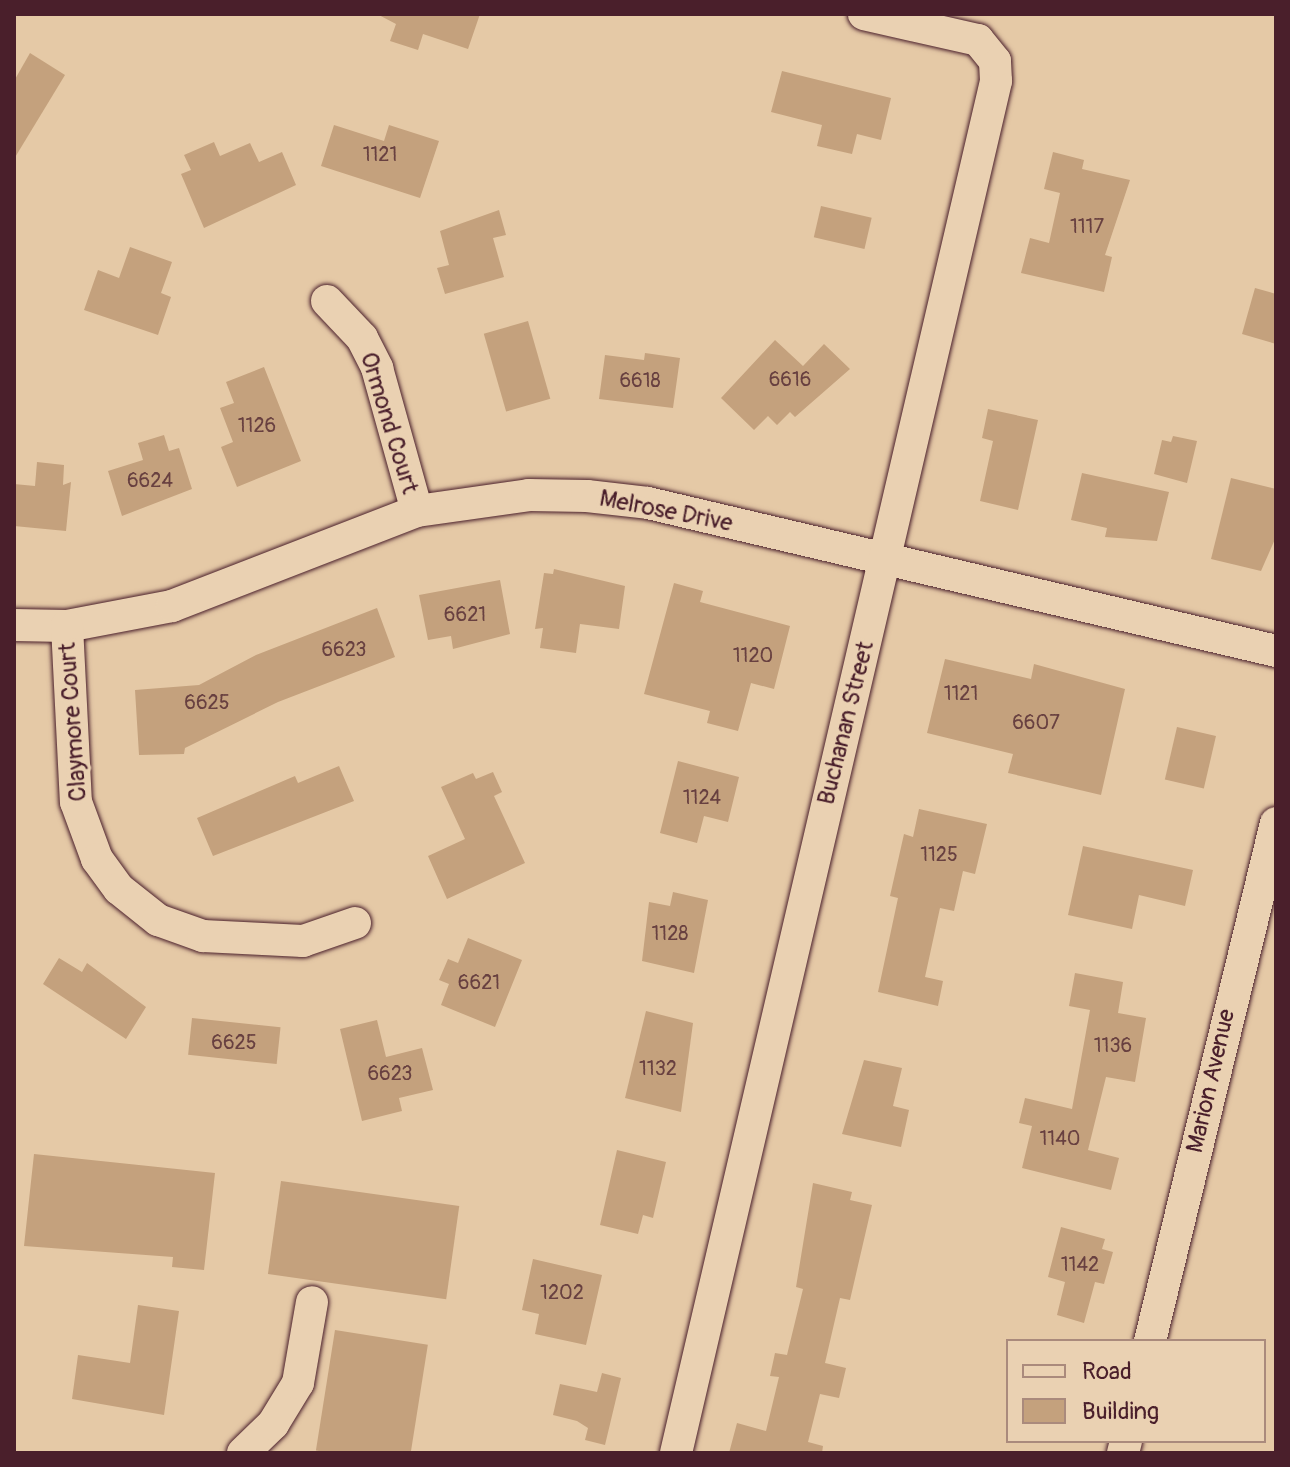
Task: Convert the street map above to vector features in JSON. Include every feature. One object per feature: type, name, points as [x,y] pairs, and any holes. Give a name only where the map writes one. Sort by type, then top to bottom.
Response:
[{"type":"street","name":"Buchanan Street","points":[[676,1453],[996,81],[989,49],[938,29],[864,14]]},
{"type":"street","name":"Ormond Court","points":[[327,301],[362,338],[377,368],[417,511]]},
{"type":"street","name":"Melrose Drive","points":[[14,625],[67,626],[172,606],[417,511],[529,495],[587,496],[648,503],[1276,651]]},
{"type":"street","name":"Claymore Court","points":[[67,626],[76,802],[97,859],[119,889],[158,920],[203,936],[269,944],[303,941],[355,923]]},
{"type":"street","name":"Marion Avenue","points":[[1150,1339],[1276,823]]},
{"type":"street","points":[[243,1453],[292,1395],[312,1302]]},
{"type":"building","points":[[377,14],[480,14],[468,49],[423,34],[418,50],[390,41],[396,24]]},
{"type":"building","points":[[30,53],[65,75],[14,159],[14,81]]},
{"type":"building","points":[[782,71],[891,98],[881,140],[857,134],[852,154],[817,146],[822,125],[771,112]]},
{"type":"building","points":[[334,125],[384,141],[389,125],[439,141],[420,198],[321,166]]},
{"type":"building","points":[[214,142],[220,156],[250,143],[259,162],[282,152],[296,185],[204,228],[181,174],[191,170],[184,155]]},
{"type":"building","points":[[1053,152],[1084,160],[1082,169],[1130,180],[1105,255],[1112,257],[1104,292],[1021,273],[1030,238],[1049,243],[1060,193],[1044,189]]},
{"type":"building","points":[[821,206],[872,218],[864,249],[814,237]]},
{"type":"building","points":[[499,210],[506,235],[493,238],[504,277],[445,294],[437,268],[449,265],[440,231]]},
{"type":"building","points":[[130,247],[172,262],[161,293],[171,297],[158,335],[84,310],[98,270],[119,278]]},
{"type":"building","points":[[1255,288],[1276,294],[1276,344],[1242,334]]},
{"type":"building","points":[[528,321],[550,399],[506,412],[484,334]]},
{"type":"building","points":[[775,340],[803,366],[824,344],[850,369],[795,417],[790,412],[777,425],[768,416],[754,430],[721,398]]},
{"type":"building","points":[[645,353],[680,358],[673,408],[599,399],[605,355],[644,360]]},
{"type":"building","points":[[264,367],[301,461],[237,487],[221,447],[233,442],[220,408],[234,403],[226,382]]},
{"type":"building","points":[[988,409],[1038,420],[1018,510],[980,501],[993,441],[982,438]]},
{"type":"building","points":[[164,435],[169,451],[179,448],[192,489],[122,516],[108,471],[143,460],[138,443]]},
{"type":"building","points":[[1173,436],[1197,441],[1187,483],[1154,474],[1162,440],[1171,442]]},
{"type":"building","points":[[37,462],[64,465],[63,485],[71,482],[66,531],[14,526],[14,484],[35,486]]},
{"type":"building","points":[[1082,473],[1169,492],[1157,541],[1105,537],[1107,528],[1071,520]]},
{"type":"building","points":[[1231,478],[1276,489],[1276,537],[1261,571],[1211,559]]},
{"type":"building","points":[[554,569],[625,586],[619,629],[580,624],[576,653],[540,648],[543,628],[535,629],[544,573],[553,574]]},
{"type":"building","points":[[500,580],[510,634],[453,649],[451,636],[428,640],[419,595]]},
{"type":"building","points":[[674,583],[703,591],[700,602],[790,626],[774,689],[751,683],[738,731],[707,723],[710,711],[644,694]]},
{"type":"building","points":[[377,608],[395,657],[278,702],[185,748],[184,754],[139,755],[135,690],[199,685],[256,655]]},
{"type":"building","points":[[945,659],[1031,679],[1034,664],[1125,689],[1101,795],[1008,773],[1013,754],[927,733]]},
{"type":"building","points":[[1177,727],[1216,736],[1204,789],[1165,780]]},
{"type":"building","points":[[678,761],[739,777],[728,822],[704,816],[697,843],[660,833]]},
{"type":"building","points":[[339,766],[354,801],[213,856],[197,818],[295,776],[298,783]]},
{"type":"building","points":[[493,772],[502,792],[494,796],[525,863],[447,899],[428,856],[465,839],[441,787],[473,773],[476,779]]},
{"type":"building","points":[[919,809],[987,824],[975,874],[963,871],[954,911],[940,908],[925,977],[943,981],[938,1006],[878,992],[898,898],[890,896],[904,834],[913,837]]},
{"type":"building","points":[[1083,846],[1193,870],[1185,906],[1139,895],[1132,929],[1068,915]]},
{"type":"building","points":[[673,892],[708,900],[694,973],[642,961],[649,902],[670,906]]},
{"type":"building","points":[[468,938],[522,960],[495,1027],[441,1005],[449,984],[439,980],[448,959],[458,963]]},
{"type":"building","points":[[59,958],[82,972],[87,963],[146,1007],[126,1039],[43,984]]},
{"type":"building","points":[[1075,973],[1123,982],[1118,1013],[1146,1018],[1135,1082],[1106,1077],[1088,1150],[1119,1158],[1111,1190],[1022,1168],[1032,1126],[1019,1123],[1025,1098],[1072,1109],[1090,1010],[1069,1006]]},
{"type":"building","points":[[646,1011],[693,1023],[681,1112],[625,1098]]},
{"type":"building","points":[[192,1018],[281,1027],[277,1064],[188,1055]]},
{"type":"building","points":[[377,1020],[386,1057],[422,1048],[433,1090],[399,1098],[402,1111],[362,1121],[340,1029]]},
{"type":"building","points":[[864,1060],[902,1068],[893,1106],[909,1110],[901,1147],[842,1134]]},
{"type":"building","points":[[617,1150],[666,1162],[653,1218],[643,1215],[638,1234],[600,1225]]},
{"type":"building","points":[[34,1154],[215,1173],[204,1270],[172,1267],[173,1257],[24,1246]]},
{"type":"building","points":[[281,1181],[459,1206],[446,1299],[268,1274]]},
{"type":"building","points":[[813,1183],[852,1192],[850,1200],[872,1205],[850,1300],[840,1298],[825,1363],[846,1368],[839,1398],[820,1394],[808,1442],[823,1446],[822,1453],[729,1453],[737,1423],[766,1431],[779,1377],[770,1376],[775,1353],[787,1355],[803,1289],[796,1287]]},
{"type":"building","points":[[1061,1227],[1105,1239],[1102,1249],[1113,1252],[1104,1284],[1095,1282],[1084,1323],[1057,1315],[1065,1282],[1048,1277]]},
{"type":"building","points":[[533,1259],[602,1275],[586,1345],[535,1334],[539,1314],[522,1310]]},
{"type":"building","points":[[138,1305],[179,1311],[164,1415],[72,1399],[78,1355],[130,1363]]},
{"type":"building","points":[[335,1330],[428,1345],[411,1453],[316,1450]]},
{"type":"building","points":[[602,1373],[621,1378],[605,1445],[585,1440],[588,1428],[577,1421],[553,1415],[560,1384],[597,1392]]}]
